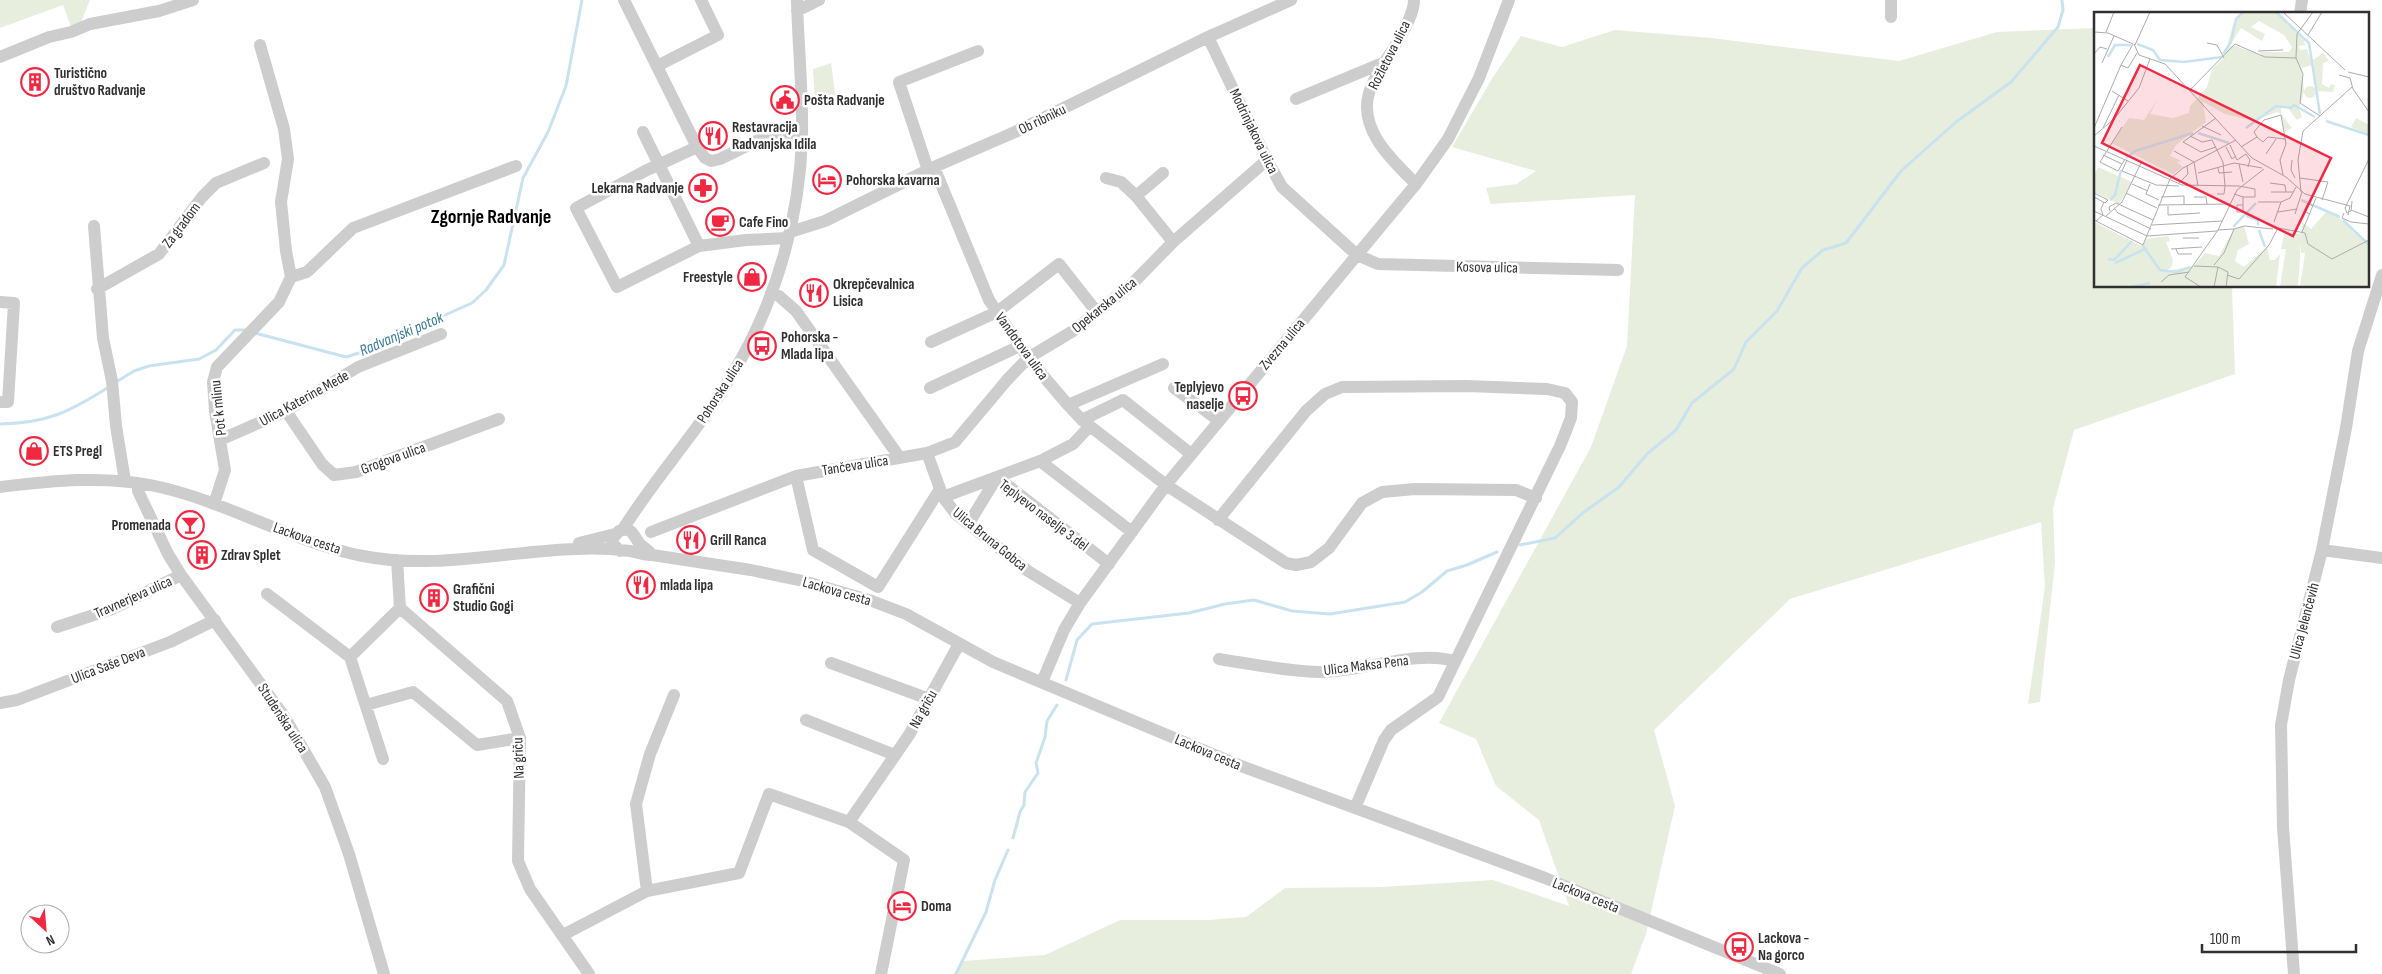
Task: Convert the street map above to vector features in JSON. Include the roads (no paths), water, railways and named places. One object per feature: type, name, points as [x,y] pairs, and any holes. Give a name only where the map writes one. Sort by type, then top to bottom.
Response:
[{"type":"street","points":[[0,57],[49,36],[70,32],[90,24],[159,11],[193,0]]},
{"type":"street","points":[[624,0],[697,147],[705,158],[711,161],[720,159],[763,138],[802,133]]},
{"type":"street","points":[[657,66],[718,35],[702,0]]},
{"type":"street","points":[[797,5],[819,0]]},
{"type":"street","name":"Ob ribniku","points":[[789,235],[825,221],[931,169],[1015,132],[1208,37],[1291,0]]},
{"type":"street","name":"Rožletova ulica","points":[[1414,0],[1408,23],[1385,62],[1370,92],[1366,105],[1367,119],[1378,142],[1394,163],[1416,184]]},
{"type":"street","name":"Zvezna ulica","points":[[1042,682],[1064,630],[1080,603],[1166,485],[1218,420],[1416,184],[1448,139],[1479,78],[1509,0]]},
{"type":"street","points":[[1891,0],[1891,17]]},
{"type":"street","name":"Pohorska ulica","points":[[627,534],[636,512],[727,383],[751,341],[771,293],[789,235],[798,189],[802,133],[797,5]]},
{"type":"street","name":"Modrinjakova ulica","points":[[1208,37],[1267,160],[1282,187],[1357,255]]},
{"type":"street","points":[[260,44],[284,129],[288,159],[281,202],[286,251],[291,277],[307,272],[353,228],[516,166]]},
{"type":"street","name":"Vandotova ulica","points":[[978,51],[899,82],[931,169],[988,300],[1028,358],[1086,423],[1166,485],[1286,563],[1296,565],[1311,562],[1329,548],[1362,503],[1382,492],[1415,488],[1516,490],[1536,498]]},
{"type":"street","points":[[1296,99],[1385,62]]},
{"type":"street","points":[[643,132],[699,246]]},
{"type":"street","points":[[697,147],[659,164],[576,208],[617,287],[699,246],[789,235]]},
{"type":"street","name":"Opekarska ulica","points":[[1028,358],[1073,331],[1132,284],[1173,242],[1267,160]]},
{"type":"street","name":"Za gradom","points":[[98,290],[159,254],[202,197],[216,183],[264,164]]},
{"type":"street","points":[[1136,196],[1163,173]]},
{"type":"street","points":[[1106,178],[1121,182],[1136,196],[1173,242]]},
{"type":"street","points":[[94,226],[103,338],[132,482]]},
{"type":"street","name":"Kosova ulica","points":[[1357,255],[1378,264],[1618,270]]},
{"type":"street","points":[[931,342],[997,312],[1059,264],[1096,311]]},
{"type":"street","name":"Ulica Jelenčevih","points":[[2294,974],[2283,827],[2281,725],[2289,680],[2322,550],[2346,428],[2358,351],[2373,297],[2382,275]]},
{"type":"street","name":"Pot k mlinu","points":[[214,504],[225,470],[222,439],[216,411],[214,375],[221,360],[279,302],[291,277]]},
{"type":"street","points":[[771,293],[779,296],[796,311],[900,458]]},
{"type":"street","points":[[0,302],[14,303],[8,402],[0,402]]},
{"type":"street","name":"Ulica Katerine Mede","points":[[222,439],[286,411],[358,367],[441,334]]},
{"type":"street","points":[[930,388],[1020,346]]},
{"type":"street","name":"Tančeva ulica","points":[[652,532],[796,476],[928,453],[955,442],[1006,380],[1028,358]]},
{"type":"street","points":[[1068,405],[1163,364]]},
{"type":"street","points":[[1218,520],[1306,411],[1325,394],[1342,387],[1546,389],[1565,393],[1572,402],[1571,418],[1536,498],[1438,697],[1391,730],[1384,740],[1355,808]]},
{"type":"street","points":[[1174,388],[1218,420]]},
{"type":"street","points":[[796,476],[813,550],[878,587],[941,493],[997,477],[1040,461],[1073,444],[1086,423],[1123,400],[1191,454]]},
{"type":"street","name":"Grogova ulica","points":[[286,411],[322,464],[334,475],[356,472],[499,420]]},
{"type":"street","name":"Ulica Bruna Gobca","points":[[928,453],[941,493],[956,514],[1028,571],[1080,603]]},
{"type":"street","points":[[1040,461],[1132,532]]},
{"type":"street","name":"Teplyevo naselje 3.del","points":[[969,523],[997,477],[1109,564]]},
{"type":"street","name":"Lackova cesta","points":[[0,487],[83,480],[132,482],[183,494],[325,546],[363,556],[430,562],[530,550],[578,549],[625,551],[751,570],[872,600],[906,614],[993,662],[1241,766],[1545,878],[1754,970],[1780,974]]},
{"type":"street","name":"Studenška ulica","points":[[132,482],[168,554],[181,575],[284,716],[324,787],[349,854],[384,974]]},
{"type":"street","points":[[627,534],[636,545],[625,551],[613,544],[627,534]]},
{"type":"street","points":[[530,550],[627,534],[652,554]]},
{"type":"street","points":[[2322,550],[2382,558]]},
{"type":"street","points":[[350,657],[400,608],[397,560]]},
{"type":"street","name":"Travnerjeva ulica","points":[[57,627],[112,609],[181,575]]},
{"type":"street","points":[[267,594],[350,657],[383,759]]},
{"type":"street","name":"Na griču","points":[[400,608],[507,701],[520,738],[518,861],[530,889],[589,974]]},
{"type":"street","name":"Ulica Saše Deva","points":[[0,703],[17,700],[170,642],[215,620]]},
{"type":"street","name":"Na griču","points":[[849,822],[895,755],[959,644]]},
{"type":"street","name":"Ulica Maksa Pena","points":[[1219,659],[1318,672],[1360,669],[1429,657],[1454,662]]},
{"type":"street","points":[[831,663],[929,699]]},
{"type":"street","points":[[366,705],[413,692],[477,745],[520,738]]},
{"type":"street","points":[[647,891],[636,804],[650,754],[674,695]]},
{"type":"street","points":[[806,720],[895,755]]},
{"type":"street","points":[[563,935],[647,891],[739,873],[769,794],[849,822],[904,860],[882,974]]},
{"type":"waterway","name":"Radvanjski potok","points":[[255,333],[346,357],[362,352],[472,303],[486,290],[504,265],[523,178],[548,132],[566,86],[582,0]]},
{"type":"waterway","points":[[1520,545],[1555,538],[1584,512],[1619,487],[1647,454],[1676,430],[1692,403],[1734,369],[1746,342],[1777,311],[1802,268],[1823,250],[1846,243],[1901,171],[1956,122],[2011,82],[2058,27],[2063,10],[2062,0]]},
{"type":"waterway","name":"Radvanjski potok","points":[[116,382],[134,371],[149,366],[199,359],[216,350],[235,330],[247,330]]},
{"type":"waterway","name":"Radvanjski potok","points":[[0,424],[32,421],[58,414],[82,403],[109,387]]},
{"type":"waterway","points":[[1066,680],[1077,640],[1092,624],[1189,613],[1225,604],[1254,600],[1292,611],[1330,614],[1405,602],[1422,592],[1447,571],[1497,552]]},
{"type":"waterway","points":[[1013,838],[1020,812],[1024,805],[1025,792],[1038,773],[1036,763],[1045,737],[1047,721],[1057,705]]},
{"type":"waterway","points":[[956,974],[986,912],[995,880],[1008,850]]},
{"type":"place","name":"Turistično društvo Radvanje","points":[[35,82]]},
{"type":"place","name":"Pošta Radvanje","points":[[785,100]]},
{"type":"place","name":"Restavracija Radvanjska Idila","points":[[713,136]]},
{"type":"place","name":"Pohorska kavarna","points":[[827,180]]},
{"type":"place","name":"Lekarna Radvanje","points":[[703,188]]},
{"type":"place","name":"Cafe Fino","points":[[720,222]]},
{"type":"place","name":"Freestyle","points":[[752,277]]},
{"type":"place","name":"Okrepčevalnica Lisica","points":[[814,293]]},
{"type":"place","name":"Pohorska - Mlada lipa","points":[[762,346]]},
{"type":"place","name":"Teplyjevo naselje","points":[[1243,396]]},
{"type":"place","name":"ETS Pregl","points":[[34,451]]},
{"type":"place","name":"Promenada","points":[[190,525]]},
{"type":"place","name":"Grill Ranca","points":[[691,540]]},
{"type":"place","name":"Zdrav Splet","points":[[202,555]]},
{"type":"place","name":"mlada lipa","points":[[641,585]]},
{"type":"place","name":"Grafični Studio Gogi","points":[[434,598]]},
{"type":"place","name":"Doma","points":[[902,906]]},
{"type":"place","name":"Lackova - Na gorco","points":[[1739,947]]},
{"type":"district","name":"Zgornje Radvanje","points":[[491,216]]}]
